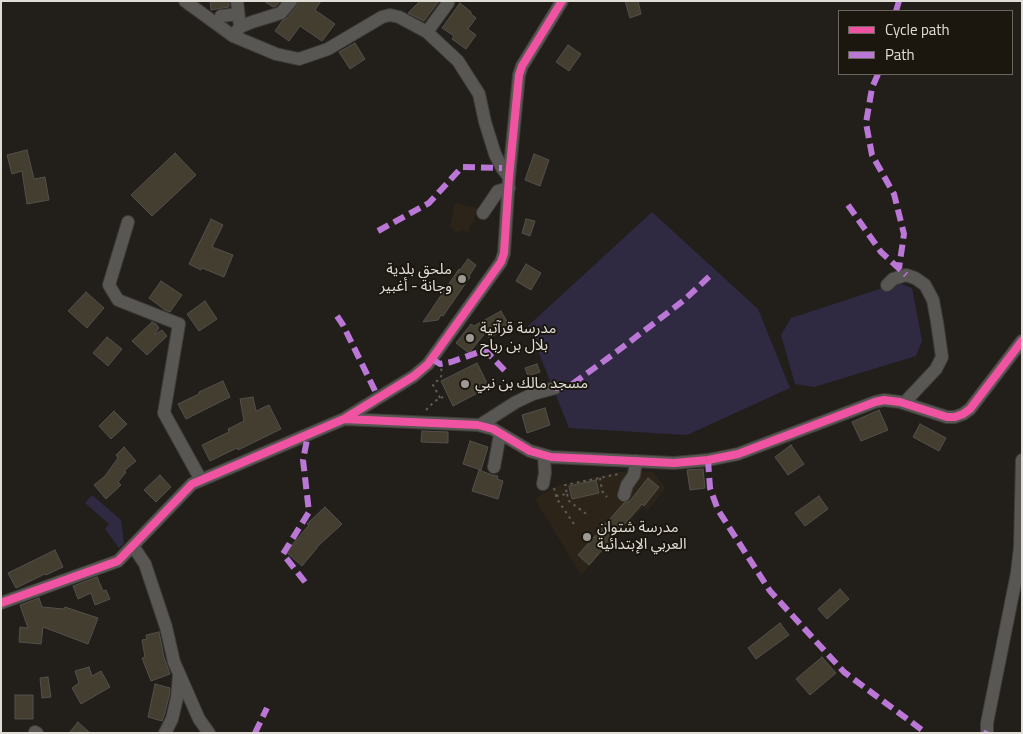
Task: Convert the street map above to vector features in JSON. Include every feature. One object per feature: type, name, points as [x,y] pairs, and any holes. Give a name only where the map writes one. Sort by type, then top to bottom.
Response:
[{"type":"street","points":[[185,1],[276,54],[298,59],[328,49],[382,17],[399,16],[427,32],[458,61],[479,94],[485,122],[496,154],[509,182]]},
{"type":"street","points":[[236,32],[252,22],[281,13],[292,1]]},
{"type":"street","points":[[1,603],[118,561],[192,484],[344,419],[414,376],[428,364],[500,262],[504,253],[519,75],[522,66],[562,1]]},
{"type":"street","points":[[427,32],[448,3]]},
{"type":"street","points":[[236,32],[237,7]]},
{"type":"street","points":[[221,16],[237,7]]},
{"type":"street","points":[[483,213],[498,191],[509,182]]},
{"type":"street","points":[[128,222],[109,285],[118,300],[179,324],[164,413],[201,480]]},
{"type":"street","points":[[887,285],[894,279],[906,275],[915,278],[925,285],[933,300],[937,322],[942,357],[936,369],[904,403]]},
{"type":"street","points":[[344,419],[480,425],[493,430],[530,451],[544,456],[561,458],[674,463],[708,460],[738,454],[884,400],[904,403],[947,417],[963,414],[970,409],[1022,342]]},
{"type":"street","points":[[480,425],[532,394],[555,388]]},
{"type":"street","points":[[494,467],[500,434]]},
{"type":"street","points":[[544,456],[548,484]]},
{"type":"street","points":[[987,733],[987,723],[1017,573],[1020,547],[1022,460]]},
{"type":"street","points":[[624,495],[627,485],[634,475],[636,461]]},
{"type":"street","points":[[132,546],[145,564],[166,627],[179,675],[199,719],[209,733]]},
{"type":"street","points":[[164,733],[172,719],[177,698],[179,675]]},
{"type":"path","points":[[426,410],[442,397],[434,385],[442,374],[440,364]]},
{"type":"path","points":[[589,516],[569,501],[565,485],[617,474],[634,475]]},
{"type":"path","points":[[600,478],[602,491],[607,497]]},
{"type":"path","points":[[548,484],[559,504],[576,527]]},
{"type":"path","points":[[556,496],[567,494]]},
{"type":"shaded area","points":[[455,203],[477,208],[469,232],[453,231],[454,229],[450,228]]},
{"type":"shaded area","points":[[652,212],[758,309],[790,388],[687,435],[569,428],[528,326]]},
{"type":"shaded area","points":[[898,283],[912,288],[922,341],[916,356],[814,387],[795,384],[781,335],[791,318]]},
{"type":"shaded area","name":"مدرسة شتوان العربي الإبتدائية","points":[[619,472],[653,472],[666,488],[648,510],[643,507],[581,575],[535,499],[556,486]]},
{"type":"shaded area","points":[[92,495],[121,520],[124,543],[119,548],[105,529],[109,524],[85,503]]},
{"type":"building","points":[[210,1],[229,1],[229,7],[211,10]]},
{"type":"building","points":[[264,1],[280,1],[273,7]]},
{"type":"building","points":[[299,1],[321,1],[315,10],[335,24],[322,41],[300,26],[289,41],[275,31],[297,6]]},
{"type":"building","points":[[420,1],[439,1],[424,21],[408,13]]},
{"type":"building","points":[[625,1],[638,1],[641,14],[630,18]]},
{"type":"building","points":[[460,3],[476,18],[468,29],[476,35],[466,49],[452,39],[454,36],[442,28]]},
{"type":"building","points":[[355,43],[365,59],[350,69],[339,52]]},
{"type":"building","points":[[568,45],[581,54],[569,71],[556,62]]},
{"type":"building","points":[[27,150],[34,179],[45,177],[49,200],[27,204],[22,171],[12,174],[7,155]]},
{"type":"building","points":[[175,153],[196,175],[152,216],[131,195]]},
{"type":"building","points":[[534,154],[549,160],[540,186],[525,180]]},
{"type":"building","points":[[211,219],[223,225],[212,247],[233,255],[224,277],[189,264]]},
{"type":"building","points":[[526,219],[535,221],[530,236],[522,233]]},
{"type":"building","points":[[468,259],[476,265],[443,316],[441,315],[438,320],[423,322],[459,269]]},
{"type":"building","points":[[526,264],[541,273],[531,290],[516,281]]},
{"type":"building","points":[[161,281],[182,295],[170,312],[149,298]]},
{"type":"building","points":[[86,292],[104,308],[87,328],[68,311]]},
{"type":"building","points":[[205,301],[217,319],[199,331],[187,314]]},
{"type":"building","points":[[501,311],[510,327],[489,338],[486,332],[469,353],[456,343],[471,324],[474,326]]},
{"type":"building","points":[[152,322],[159,328],[154,335],[162,330],[167,336],[147,355],[132,341]]},
{"type":"building","points":[[107,337],[122,349],[108,366],[93,353]]},
{"type":"building","name":"مسجد مالك بن نبي","points":[[477,363],[489,387],[453,406],[441,381]]},
{"type":"building","points":[[537,364],[540,372],[528,376],[525,368]]},
{"type":"building","points":[[223,381],[230,397],[186,419],[178,404]]},
{"type":"building","points":[[253,397],[256,411],[269,405],[281,429],[210,461],[202,445],[229,432],[228,429],[244,421],[240,399]]},
{"type":"building","points":[[545,408],[550,425],[527,433],[522,415]]},
{"type":"building","points":[[879,410],[888,430],[861,441],[852,422]]},
{"type":"building","points":[[114,411],[127,424],[111,439],[99,426]]},
{"type":"building","points":[[920,424],[946,438],[939,451],[913,437]]},
{"type":"building","points":[[422,431],[448,432],[448,443],[421,442]]},
{"type":"building","points":[[470,441],[488,447],[481,470],[463,464]]},
{"type":"building","points":[[791,445],[804,464],[788,475],[775,457]]},
{"type":"building","points":[[124,447],[136,461],[124,471],[126,472],[118,482],[121,485],[106,499],[94,485],[105,476],[118,458],[116,455]]},
{"type":"building","points":[[703,469],[705,488],[690,490],[687,470]]},
{"type":"building","points":[[479,470],[498,476],[497,479],[503,481],[498,499],[472,491]]},
{"type":"building","points":[[160,475],[171,487],[156,502],[144,490]]},
{"type":"building","points":[[648,478],[659,487],[644,506],[642,504],[589,565],[578,555],[624,503],[630,501]]},
{"type":"building","points":[[596,480],[599,493],[572,499],[569,486]]},
{"type":"building","points":[[819,496],[828,509],[805,526],[795,513]]},
{"type":"building","points":[[325,507],[342,524],[317,547],[302,566],[286,552],[309,525],[307,524]]},
{"type":"building","points":[[55,550],[63,567],[16,588],[8,573]]},
{"type":"building","points":[[97,577],[103,591],[106,590],[110,599],[95,605],[91,593],[78,599],[73,586]]},
{"type":"building","points":[[840,589],[849,599],[827,619],[818,609]]},
{"type":"building","points":[[39,598],[42,607],[64,609],[65,607],[98,618],[88,644],[43,627],[41,644],[19,642],[20,627],[28,628],[20,605]]},
{"type":"building","points":[[780,623],[789,635],[756,659],[748,648]]},
{"type":"building","points":[[159,632],[170,674],[151,681],[142,658],[145,657],[142,640],[147,639],[146,635]]},
{"type":"building","points":[[822,657],[836,673],[810,695],[796,679]]},
{"type":"building","points":[[89,667],[92,676],[101,671],[110,687],[81,704],[72,688],[79,683],[75,671]]},
{"type":"building","points":[[48,677],[51,697],[42,698],[40,678]]},
{"type":"building","points":[[155,684],[170,688],[162,721],[148,717]]},
{"type":"building","points":[[15,695],[33,695],[33,719],[15,719]]},
{"type":"building","points":[[78,722],[90,733],[69,733]]},
{"type":"marked path","points":[[896,10],[899,1]]},
{"type":"marked path","points":[[878,75],[872,88],[866,123],[872,155],[894,194],[904,234],[899,268]]},
{"type":"marked path","points":[[378,231],[429,203],[462,167],[502,168]]},
{"type":"marked path","points":[[848,205],[881,252],[906,275]]},
{"type":"marked path","points":[[555,388],[571,385],[683,301],[712,274]]},
{"type":"marked path","points":[[337,316],[379,399]]},
{"type":"marked path","points":[[432,359],[440,364],[482,351],[487,352],[508,374]]},
{"type":"marked path","points":[[305,582],[283,554],[309,512],[303,460],[308,435]]},
{"type":"marked path","points":[[708,460],[710,488],[718,510],[770,591],[844,672],[926,733]]},
{"type":"marked path","points":[[255,733],[267,708]]},
{"type":"cycle path","points":[[1,603],[118,561],[192,484],[344,419],[414,376],[428,364],[501,262],[504,253],[519,75],[522,66],[562,1]]},
{"type":"cycle path","points":[[344,419],[478,425],[493,429],[530,451],[551,457],[674,463],[708,460],[738,454],[884,400],[900,402],[947,417],[963,414],[970,409],[1022,341]]},
{"type":"place","name":"ملحق بلدية وجانة - أغبير","points":[[462,279]]},
{"type":"place","name":"مدرسة قرآتية بلال بن رباح","points":[[470,338]]},
{"type":"place","name":"مسجد مالك بن نبي","points":[[465,384]]},
{"type":"place","name":"مدرسة شتوان العربي الإبتدائية","points":[[587,537]]}]
